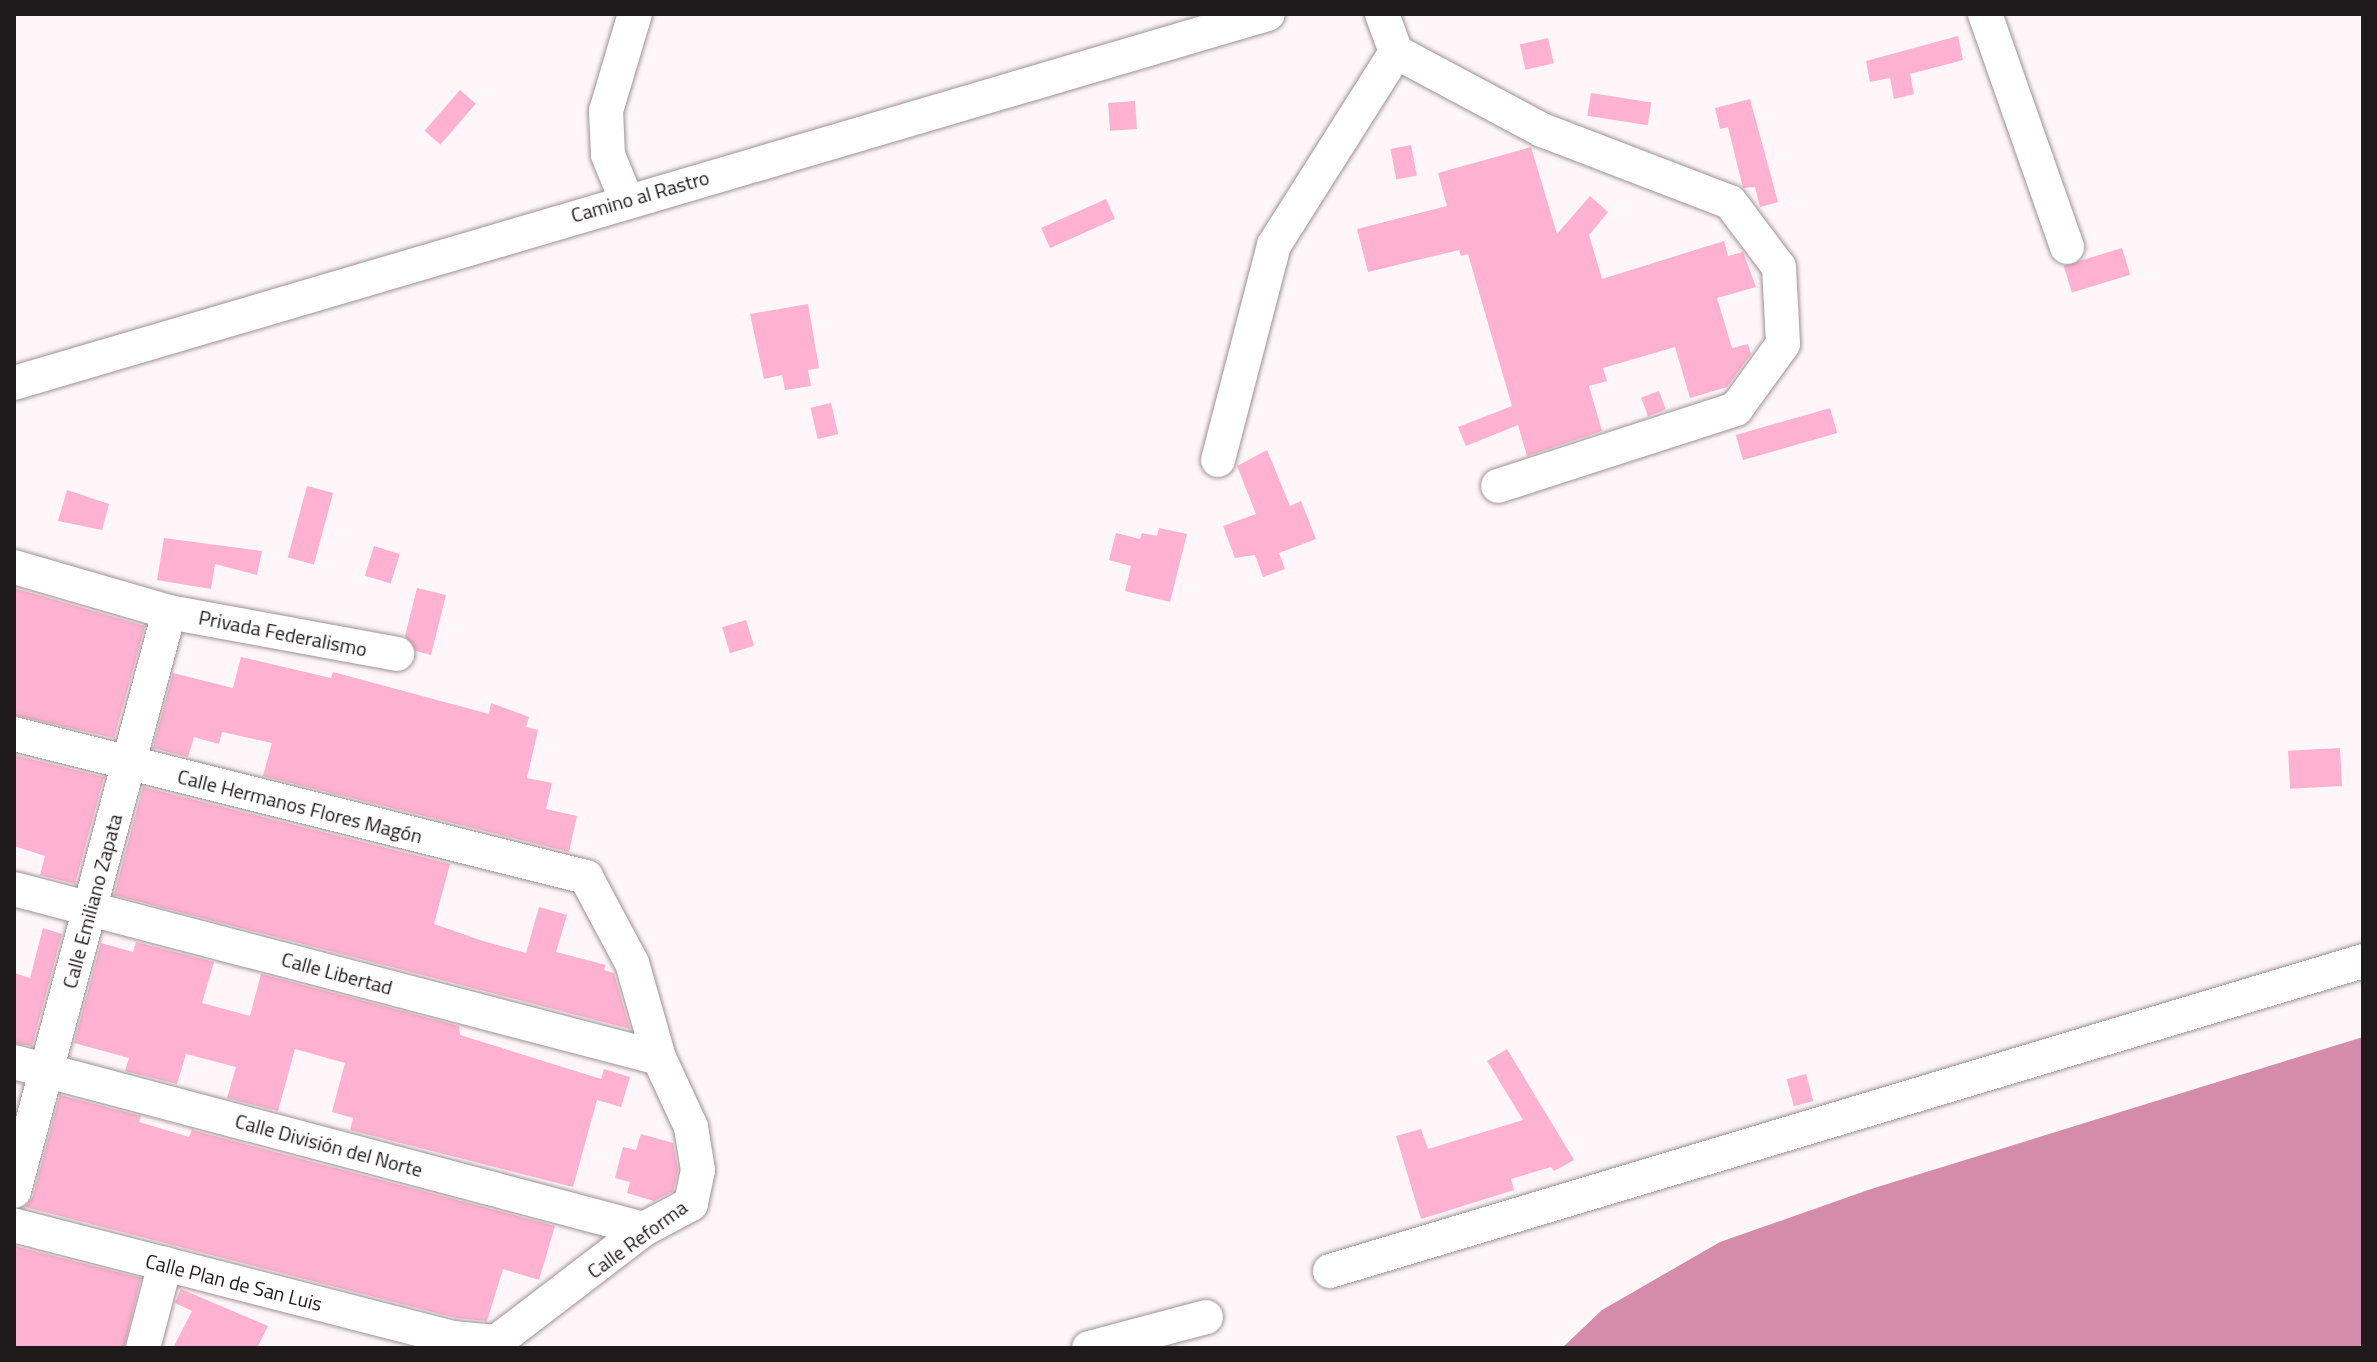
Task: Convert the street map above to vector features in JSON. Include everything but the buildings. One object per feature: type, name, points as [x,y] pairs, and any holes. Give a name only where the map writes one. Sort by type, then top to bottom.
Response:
[{"type":"street","points":[[626,199],[608,155],[606,111],[635,14]]},
{"type":"street","name":"Camino al Rastro","points":[[14,383],[626,199],[1268,14]]},
{"type":"street","points":[[1382,14],[1396,52],[1542,130],[1730,202],[1779,267],[1783,344],[1736,409],[1498,486]]},
{"type":"street","points":[[1985,14],[2067,247]]},
{"type":"street","points":[[1218,460],[1274,245],[1396,52]]},
{"type":"street","name":"Privada Federalismo","points":[[14,567],[169,612],[397,654]]},
{"type":"street","name":"Calle Emiliano Zapata","points":[[14,1191],[169,612]]},
{"type":"street","name":"Calle Hermanos Flores Magón","points":[[14,734],[586,877],[632,963],[659,1058]]},
{"type":"street","name":"Calle Libertad","points":[[14,889],[659,1058]]},
{"type":"street","points":[[1330,1271],[2363,961]]},
{"type":"street","name":"Calle Reforma","points":[[453,1338],[496,1342],[644,1229],[691,1204],[698,1170],[691,1127],[659,1058]]},
{"type":"street","name":"Calle División del Norte","points":[[14,1062],[644,1229]]},
{"type":"street","name":"Calle Plan de San Luis","points":[[14,1225],[453,1338]]},
{"type":"street","points":[[143,1348],[165,1264]]},
{"type":"street","points":[[1089,1348],[1206,1317]]},
{"type":"shaded area","points":[[2363,1037],[2363,1348],[1562,1348],[1602,1310],[1720,1242],[1871,1189]]}]
